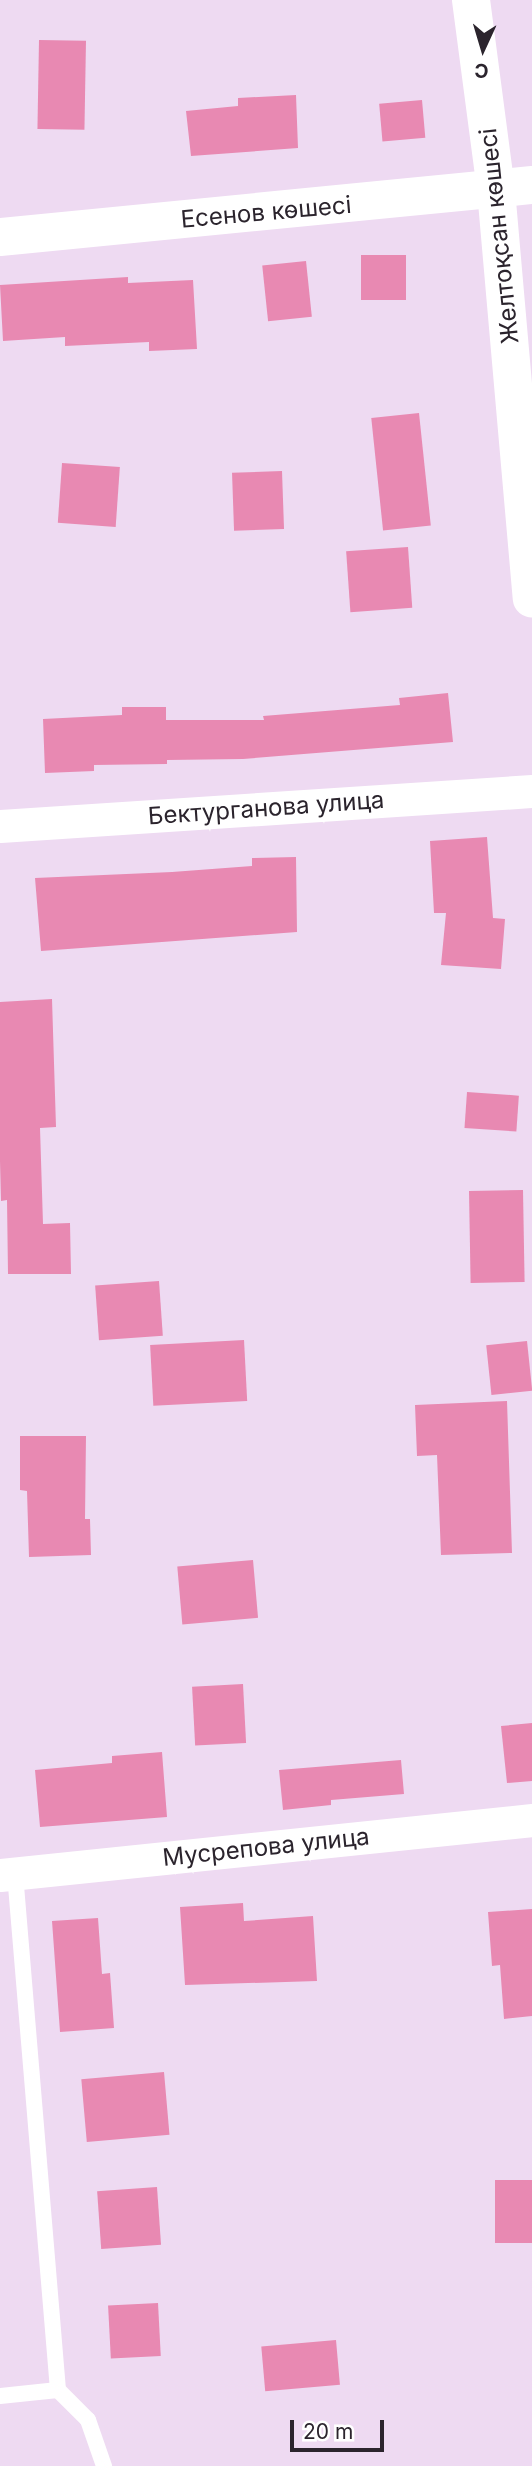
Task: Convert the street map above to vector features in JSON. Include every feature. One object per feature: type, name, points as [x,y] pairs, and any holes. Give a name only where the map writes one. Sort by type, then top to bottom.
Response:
[{"type":"street","name":"Желтоқсан көшесі","points":[[471,0],[514,188],[532,598]]},
{"type":"street","name":"Есенов көшесі","points":[[0,237],[514,188]]},
{"type":"street","name":"Бектурганова улица","points":[[0,826],[532,791]]},
{"type":"street","name":"Мусрепова улица","points":[[8,1875],[532,1819]]},
{"type":"lane","points":[[8,1875],[58,2390],[88,2420],[104,2466]]},
{"type":"lane","points":[[0,2396],[58,2390]]},
{"type":"building","points":[[39,40],[86,41],[84,130],[37,129]]},
{"type":"building","points":[[296,95],[298,148],[191,156],[186,111],[238,106],[238,98]]},
{"type":"building","points":[[422,100],[425,138],[382,142],[379,104]]},
{"type":"building","points":[[361,255],[406,255],[406,300],[361,300]]},
{"type":"building","points":[[306,261],[312,317],[268,321],[262,266]]},
{"type":"building","points":[[128,277],[128,283],[193,280],[197,349],[149,351],[149,342],[65,346],[65,337],[3,341],[0,285]]},
{"type":"building","points":[[419,413],[431,525],[383,530],[371,418]]},
{"type":"building","points":[[62,463],[120,467],[116,527],[58,523]]},
{"type":"building","points":[[282,471],[284,529],[234,531],[232,473]]},
{"type":"building","points":[[408,547],[412,608],[350,612],[346,551]]},
{"type":"building","points":[[448,693],[453,742],[243,759],[167,760],[167,764],[94,765],[94,771],[45,773],[43,719],[122,715],[122,707],[166,707],[166,720],[264,720],[263,716],[400,705],[399,698]]},
{"type":"building","points":[[487,837],[493,918],[505,919],[501,969],[441,965],[446,913],[434,913],[430,841]]},
{"type":"building","points":[[296,857],[297,932],[41,951],[35,878],[252,866],[252,858]]},
{"type":"building","points":[[52,999],[56,1127],[40,1128],[43,1224],[70,1223],[71,1274],[8,1274],[7,1200],[1,1201],[0,1002]]},
{"type":"building","points":[[467,1092],[519,1096],[516,1132],[464,1128]]},
{"type":"building","points":[[523,1190],[525,1282],[471,1283],[469,1191]]},
{"type":"building","points":[[159,1281],[163,1336],[99,1340],[95,1285]]},
{"type":"building","points":[[244,1340],[247,1401],[153,1406],[150,1345]]},
{"type":"building","points":[[527,1341],[532,1391],[491,1395],[486,1345]]},
{"type":"building","points":[[507,1401],[512,1553],[441,1555],[437,1455],[417,1456],[415,1405]]},
{"type":"building","points":[[20,1436],[86,1436],[85,1519],[90,1519],[91,1555],[29,1557],[27,1491],[20,1490]]},
{"type":"building","points":[[253,1560],[258,1618],[182,1624],[177,1567]]},
{"type":"building","points":[[243,1684],[246,1743],[195,1746],[192,1687]]},
{"type":"building","points":[[532,1723],[532,1781],[507,1783],[501,1726]]},
{"type":"building","points":[[162,1752],[167,1817],[40,1827],[35,1770],[112,1763],[112,1756]]},
{"type":"building","points":[[401,1760],[404,1794],[331,1800],[331,1805],[283,1810],[279,1770]]},
{"type":"building","points":[[243,1903],[244,1921],[313,1916],[317,1981],[185,1985],[180,1907]]},
{"type":"building","points":[[532,1909],[532,2016],[504,2019],[500,1965],[492,1966],[488,1912]]},
{"type":"building","points":[[98,1918],[102,1974],[110,1973],[114,2028],[60,2032],[52,1921]]},
{"type":"building","points":[[164,2072],[169,2135],[87,2142],[81,2079]]},
{"type":"building","points":[[495,2180],[532,2180],[532,2243],[495,2243]]},
{"type":"building","points":[[157,2187],[161,2245],[101,2249],[97,2191]]},
{"type":"building","points":[[158,2303],[161,2356],[111,2359],[108,2306]]},
{"type":"building","points":[[336,2340],[340,2385],[265,2391],[261,2347]]}]
